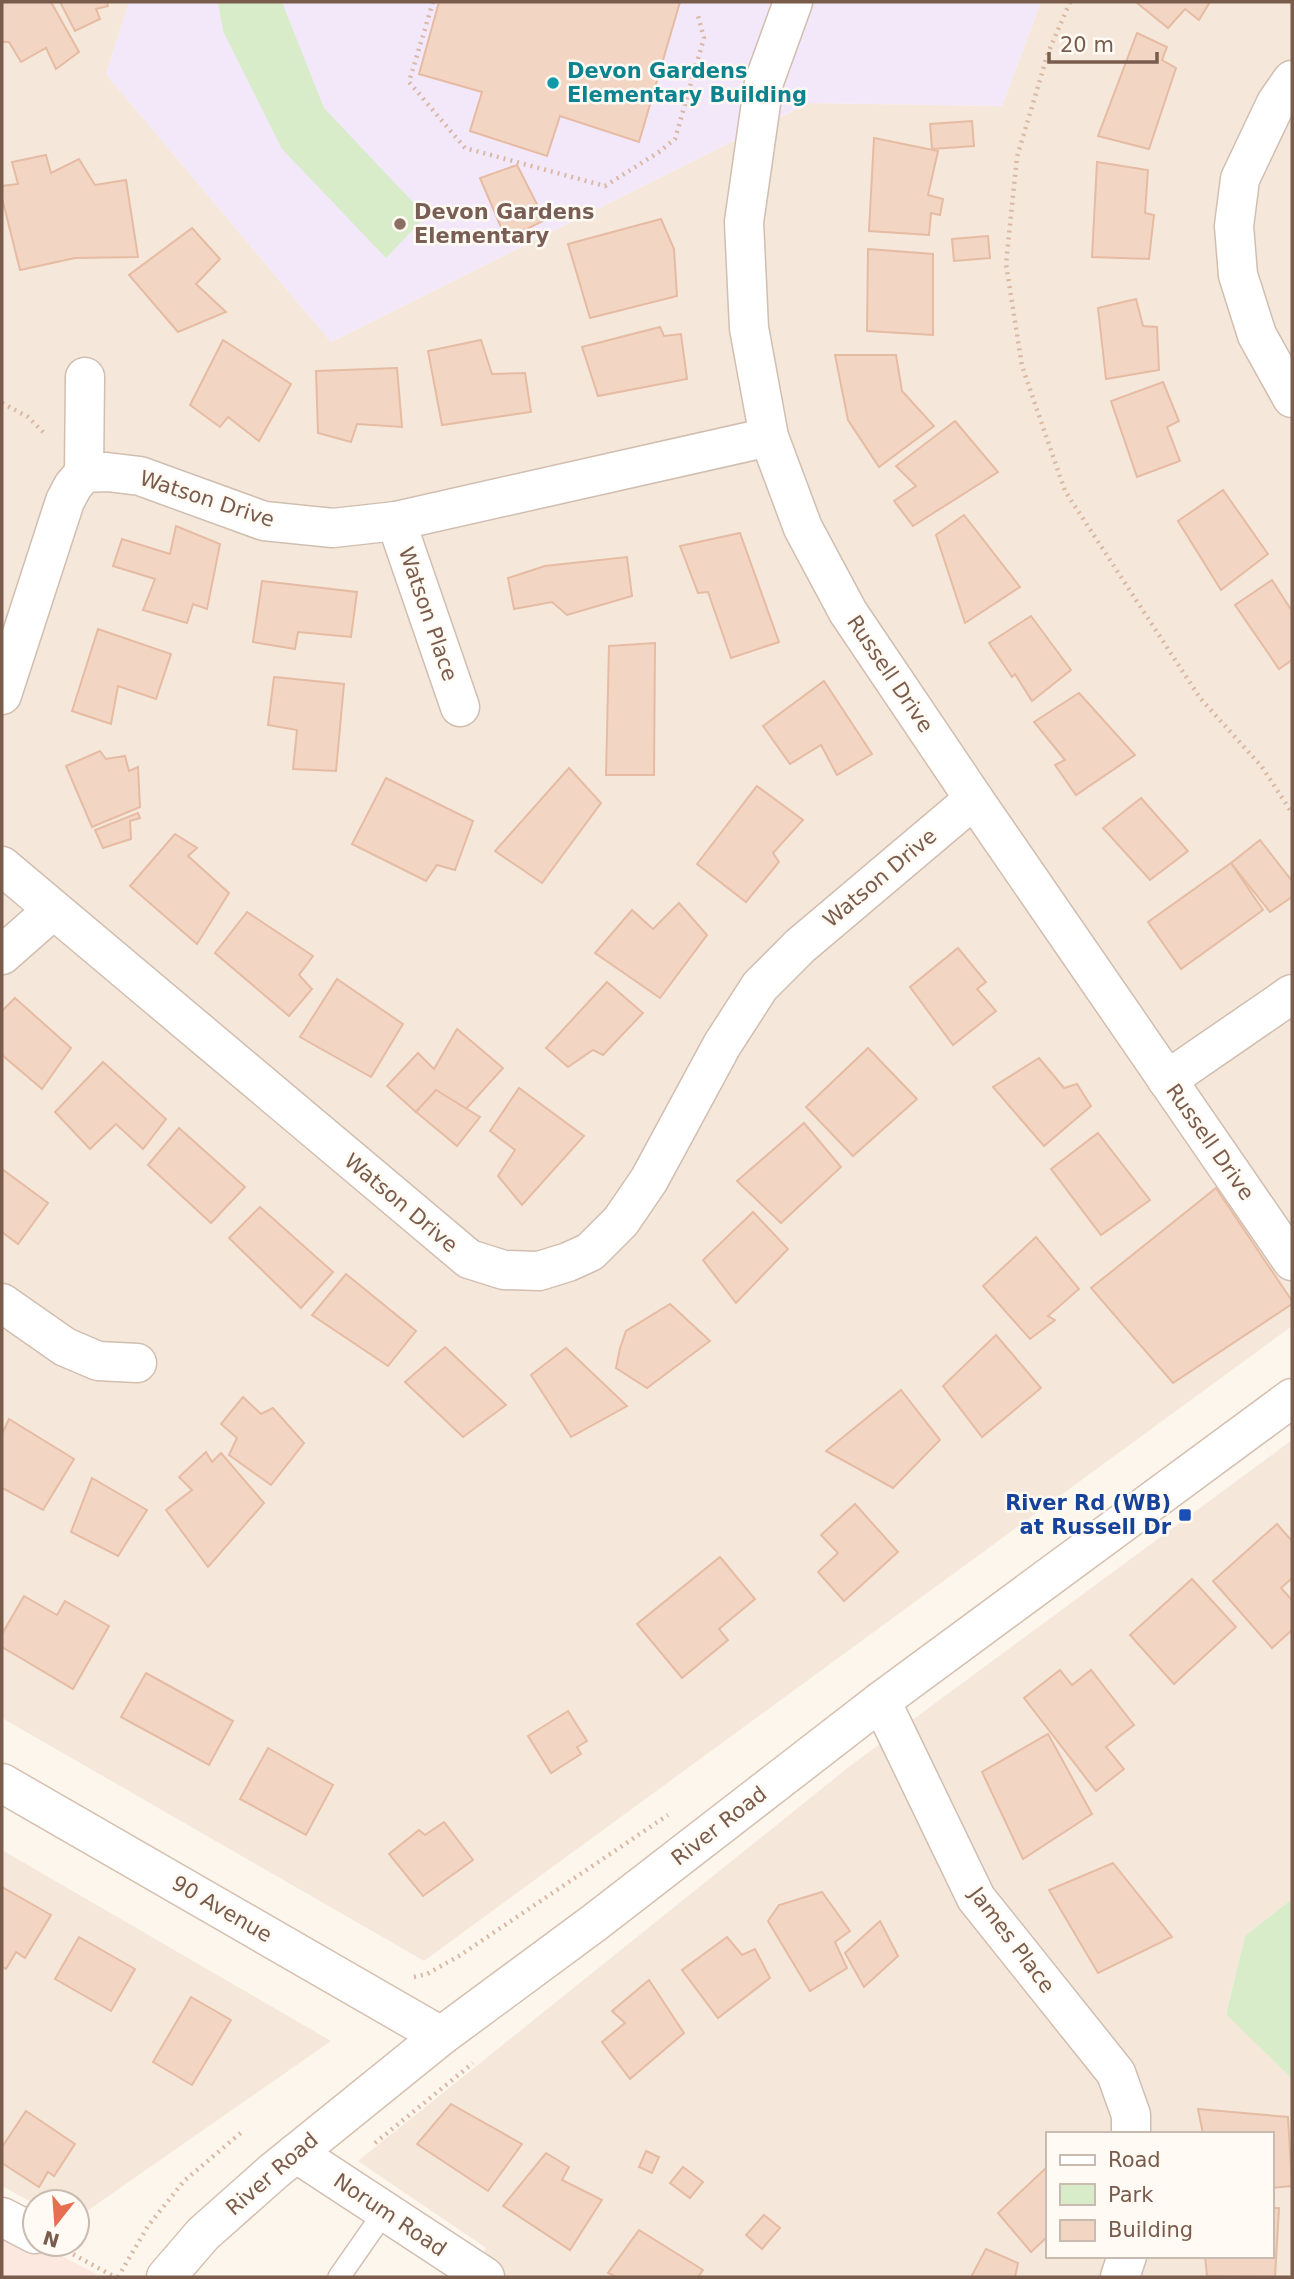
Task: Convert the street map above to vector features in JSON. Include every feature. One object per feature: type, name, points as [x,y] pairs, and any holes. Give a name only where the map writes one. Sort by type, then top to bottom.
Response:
[{"type":"street","name":"Russell Drive","points":[[793,2],[764,82],[744,222],[749,328],[769,437],[803,528],[848,612],[1292,1261]]},
{"type":"street","points":[[1292,80],[1276,103],[1240,180],[1234,226],[1238,275],[1257,335],[1292,398]]},
{"type":"street","points":[[2,695],[65,500],[84,473],[85,377]]},
{"type":"street","name":"Watson Drive","points":[[84,473],[107,472],[140,476],[264,521],[333,528],[396,522],[769,437]]},
{"type":"street","name":"Watson Place","points":[[396,522],[460,707]]},
{"type":"street","name":"Watson Drive","points":[[2,866],[52,911],[469,1259],[504,1270],[539,1271],[590,1252],[621,1221],[649,1180],[722,1045],[760,986],[800,946],[974,799]]},
{"type":"street","points":[[2,955],[52,911]]},
{"type":"street","points":[[1167,1080],[1292,994]]},
{"type":"street","points":[[2,1303],[65,1347],[98,1361],[137,1363]]},
{"type":"street","name":"River Road","points":[[166,2277],[204,2234],[296,2152],[442,2036],[594,1923],[881,1701],[1292,1398]]},
{"type":"street","name":"James Place","points":[[881,1701],[976,1898],[1116,2073],[1131,2115],[1131,2132]]},
{"type":"street","name":"90 Avenue","points":[[2,1783],[442,2036]]},
{"type":"street","name":"Norum Road","points":[[296,2152],[485,2277]]},
{"type":"street","points":[[2,2217],[21,2227]]},
{"type":"street","points":[[1120,2277],[1126,2258]]},
{"type":"lane","points":[[339,2277],[385,2211]]},
{"type":"path","points":[[433,2],[409,82],[465,148],[605,186],[675,139],[704,38],[698,16]]},
{"type":"path","points":[[1070,2],[1048,53],[1017,157],[1006,264],[1022,366],[1065,491],[1200,698],[1262,767],[1292,813]]},
{"type":"path","points":[[2,403],[28,417],[47,436]]},
{"type":"path","points":[[80,2258],[117,2277],[148,2226],[184,2181],[243,2131]]},
{"type":"shaded area","points":[[2,2],[129,2],[106,74],[331,342],[809,103],[1002,106],[1041,2],[1292,2],[1292,1326],[424,1961],[2,1718]]},
{"type":"shaded area","name":"Devon Gardens Elementary","points":[[129,2],[1041,2],[1002,106],[809,103],[331,342],[106,74]]},
{"type":"shaded area","points":[[1292,1440],[1292,1899],[1245,1936],[1226,2013],[1292,2079],[1292,2277],[467,2277],[486,2248],[358,2161],[850,1766]]},
{"type":"shaded area","points":[[2,1850],[331,2041],[91,2208],[91,2188],[21,2188],[21,2196],[2,2186]]},
{"type":"shaded area","points":[[2,2225],[21,2235],[21,2258],[65,2258],[102,2277],[2,2277]]},
{"type":"green space","points":[[218,2],[282,2],[324,108],[426,216],[386,258],[282,149],[223,31]]},
{"type":"green space","points":[[1292,1899],[1292,2079],[1226,2014],[1245,1936]]},
{"type":"building","points":[[2,2],[51,2],[79,52],[56,69],[46,48],[21,62],[9,42],[2,42]]},
{"type":"building","points":[[60,2],[107,2],[108,6],[96,9],[100,19],[75,31]]},
{"type":"building","name":"Devon Gardens Elementary Building","points":[[439,2],[680,2],[639,142],[560,116],[547,156],[470,131],[482,92],[419,74]]},
{"type":"building","points":[[1136,2],[1210,2],[1199,20],[1185,9],[1168,28]]},
{"type":"building","points":[[1137,33],[1167,47],[1162,60],[1176,68],[1149,149],[1098,136]]},
{"type":"building","points":[[972,121],[974,146],[932,149],[930,124]]},
{"type":"building","points":[[874,138],[938,151],[928,195],[943,199],[940,215],[931,213],[929,235],[869,231]]},
{"type":"building","points":[[46,155],[51,173],[79,159],[95,185],[126,180],[138,257],[75,258],[20,270],[2,198],[2,186],[18,184],[12,162]]},
{"type":"building","points":[[1097,162],[1148,170],[1145,213],[1154,215],[1149,259],[1092,257]]},
{"type":"building","points":[[517,165],[545,220],[506,239],[480,178]]},
{"type":"building","points":[[661,219],[674,249],[677,296],[590,318],[568,244]]},
{"type":"building","points":[[192,228],[220,259],[196,284],[226,312],[178,332],[129,275]]},
{"type":"building","points":[[988,236],[990,258],[954,261],[952,239]]},
{"type":"building","points":[[868,249],[933,254],[933,335],[867,331]]},
{"type":"building","points":[[1136,299],[1143,326],[1157,327],[1159,370],[1106,379],[1098,308]]},
{"type":"building","points":[[660,327],[664,336],[681,334],[687,379],[598,396],[582,347]]},
{"type":"building","points":[[223,340],[291,384],[259,441],[228,417],[220,427],[190,405]]},
{"type":"building","points":[[481,340],[492,374],[525,373],[531,412],[442,425],[428,351]]},
{"type":"building","points":[[835,355],[896,355],[902,391],[934,426],[879,467],[848,420]]},
{"type":"building","points":[[397,368],[402,427],[357,424],[351,442],[318,433],[316,371]]},
{"type":"building","points":[[1163,382],[1179,421],[1167,427],[1180,461],[1137,477],[1111,401]]},
{"type":"building","points":[[955,421],[998,472],[913,526],[894,501],[916,486],[896,466]]},
{"type":"building","points":[[1223,490],[1268,554],[1221,590],[1178,521]]},
{"type":"building","points":[[964,515],[1020,587],[965,623],[936,535]]},
{"type":"building","points":[[176,526],[220,544],[207,609],[193,604],[187,623],[143,610],[155,579],[113,566],[122,539],[170,554]]},
{"type":"building","points":[[740,533],[779,642],[731,658],[708,592],[698,593],[680,546]]},
{"type":"building","points":[[627,557],[632,596],[567,615],[552,602],[514,609],[508,578],[545,566]]},
{"type":"building","points":[[1272,580],[1290,608],[1292,606],[1292,660],[1279,669],[1235,605]]},
{"type":"building","points":[[262,581],[357,592],[351,637],[298,632],[295,649],[253,642]]},
{"type":"building","points":[[1031,616],[1071,670],[1032,701],[1015,674],[1012,677],[989,643]]},
{"type":"building","points":[[98,629],[171,654],[156,699],[118,686],[111,724],[72,711]]},
{"type":"building","points":[[655,643],[654,775],[606,775],[609,646]]},
{"type":"building","points":[[274,677],[344,684],[336,771],[293,769],[297,730],[268,725]]},
{"type":"building","points":[[824,681],[872,754],[837,775],[821,745],[790,764],[763,726]]},
{"type":"building","points":[[1079,693],[1135,755],[1076,795],[1055,765],[1065,760],[1034,722]]},
{"type":"building","points":[[100,751],[106,759],[125,756],[129,771],[138,767],[140,807],[92,827],[66,766]]},
{"type":"building","points":[[569,768],[601,803],[542,883],[495,851]]},
{"type":"building","points":[[386,778],[473,821],[455,870],[437,865],[426,881],[352,844]]},
{"type":"building","points":[[757,786],[803,820],[773,853],[779,862],[746,902],[697,864]]},
{"type":"building","points":[[1141,798],[1188,851],[1150,880],[1103,828]]},
{"type":"building","points":[[138,813],[140,818],[130,821],[131,839],[103,848],[95,830]]},
{"type":"building","points":[[175,834],[197,848],[188,856],[229,893],[197,944],[130,886]]},
{"type":"building","points":[[1260,840],[1292,881],[1292,897],[1270,912],[1231,863]]},
{"type":"building","points":[[1231,863],[1263,910],[1181,969],[1148,922]]},
{"type":"building","points":[[679,903],[707,935],[660,998],[595,953],[632,910],[653,929]]},
{"type":"building","points":[[247,912],[313,956],[299,975],[312,989],[289,1016],[215,953]]},
{"type":"building","points":[[958,948],[986,982],[977,989],[996,1011],[953,1045],[910,987]]},
{"type":"building","points":[[337,979],[403,1024],[371,1077],[300,1037]]},
{"type":"building","points":[[607,982],[643,1013],[603,1055],[593,1050],[568,1067],[546,1048]]},
{"type":"building","points":[[15,998],[71,1048],[42,1089],[2,1055],[2,1011]]},
{"type":"building","points":[[457,1029],[503,1068],[465,1110],[436,1090],[416,1112],[387,1086],[418,1053],[434,1069]]},
{"type":"building","points":[[868,1048],[917,1099],[853,1156],[806,1107]]},
{"type":"building","points":[[1039,1058],[1064,1088],[1077,1084],[1091,1106],[1044,1146],[993,1087]]},
{"type":"building","points":[[103,1062],[166,1119],[143,1149],[116,1124],[90,1149],[55,1112]]},
{"type":"building","points":[[519,1088],[584,1136],[522,1205],[498,1176],[515,1150],[490,1131]]},
{"type":"building","points":[[436,1090],[480,1117],[457,1146],[416,1112]]},
{"type":"building","points":[[804,1123],[841,1167],[781,1223],[737,1181]]},
{"type":"building","points":[[179,1128],[245,1187],[211,1223],[148,1165]]},
{"type":"building","points":[[1098,1133],[1150,1200],[1101,1235],[1051,1169]]},
{"type":"building","points":[[2,1169],[48,1203],[18,1244],[2,1232]]},
{"type":"building","points":[[1216,1188],[1292,1304],[1173,1383],[1091,1288]]},
{"type":"building","points":[[260,1207],[333,1272],[301,1308],[229,1238]]},
{"type":"building","points":[[753,1212],[788,1249],[736,1303],[703,1260]]},
{"type":"building","points":[[1036,1237],[1079,1289],[1048,1316],[1055,1320],[1030,1339],[983,1286]]},
{"type":"building","points":[[346,1274],[416,1331],[388,1366],[312,1315]]},
{"type":"building","points":[[670,1304],[710,1341],[647,1388],[616,1368],[620,1348],[626,1331]]},
{"type":"building","points":[[996,1335],[1041,1388],[982,1437],[943,1386]]},
{"type":"building","points":[[445,1347],[506,1405],[463,1437],[405,1382]]},
{"type":"building","points":[[566,1348],[627,1406],[571,1437],[531,1375]]},
{"type":"building","points":[[901,1390],[940,1440],[893,1488],[826,1451]]},
{"type":"building","points":[[243,1397],[261,1414],[273,1408],[304,1443],[271,1485],[229,1455],[237,1438],[221,1424]]},
{"type":"building","points":[[9,1419],[74,1459],[43,1510],[2,1488],[2,1434]]},
{"type":"building","points":[[206,1452],[212,1462],[221,1453],[264,1503],[208,1567],[166,1510],[192,1490],[179,1477]]},
{"type":"building","points":[[92,1478],[147,1510],[118,1556],[71,1532]]},
{"type":"building","points":[[855,1504],[898,1552],[844,1601],[818,1572],[838,1553],[821,1535]]},
{"type":"building","points":[[1277,1524],[1292,1541],[1292,1578],[1281,1588],[1292,1600],[1292,1630],[1272,1648],[1213,1581]]},
{"type":"building","points":[[720,1557],[755,1599],[719,1629],[728,1640],[682,1678],[637,1624]]},
{"type":"building","points":[[1192,1579],[1236,1627],[1174,1684],[1130,1635]]},
{"type":"building","points":[[24,1596],[57,1615],[65,1601],[109,1626],[73,1689],[2,1647],[2,1634]]},
{"type":"building","points":[[1060,1670],[1072,1685],[1091,1670],[1134,1725],[1106,1747],[1124,1769],[1096,1791],[1024,1698]]},
{"type":"building","points":[[146,1673],[233,1721],[209,1765],[121,1717]]},
{"type":"building","points":[[568,1711],[587,1741],[577,1747],[581,1754],[551,1773],[528,1736]]},
{"type":"building","points":[[1048,1734],[1092,1814],[1023,1859],[982,1772]]},
{"type":"building","points":[[268,1748],[333,1785],[306,1835],[240,1799]]},
{"type":"building","points":[[444,1822],[473,1860],[423,1896],[389,1854],[419,1830],[425,1835]]},
{"type":"building","points":[[1113,1863],[1172,1937],[1098,1973],[1049,1890]]},
{"type":"building","points":[[2,1887],[51,1915],[25,1958],[16,1952],[6,1969],[2,1967]]},
{"type":"building","points":[[822,1892],[850,1931],[835,1942],[847,1968],[810,1991],[768,1921],[779,1905]]},
{"type":"building","points":[[880,1921],[898,1956],[864,1987],[845,1953]]},
{"type":"building","points":[[79,1937],[135,1969],[111,2011],[55,1979]]},
{"type":"building","points":[[727,1937],[742,1955],[755,1949],[770,1978],[718,2018],[682,1970]]},
{"type":"building","points":[[649,1980],[684,2033],[630,2079],[602,2042],[625,2023],[612,2011]]},
{"type":"building","points":[[191,1997],[231,2020],[192,2085],[153,2062]]},
{"type":"building","points":[[451,2104],[522,2144],[488,2191],[417,2144]]},
{"type":"building","points":[[1198,2109],[1288,2117],[1292,2186],[1273,2188],[1273,2132],[1203,2132]]},
{"type":"building","points":[[26,2111],[75,2144],[54,2176],[48,2172],[39,2187],[2,2163],[2,2147]]},
{"type":"building","points":[[646,2151],[659,2157],[652,2173],[639,2167]]},
{"type":"building","points":[[546,2153],[569,2167],[562,2180],[602,2200],[570,2250],[503,2206]]},
{"type":"building","points":[[683,2167],[703,2182],[690,2198],[670,2183]]},
{"type":"building","points":[[1046,2168],[1046,2238],[1031,2252],[998,2213]]},
{"type":"building","points":[[1273,2208],[1279,2208],[1275,2277],[1207,2276],[1205,2258],[1273,2258]]},
{"type":"building","points":[[764,2215],[780,2228],[762,2249],[746,2235]]},
{"type":"building","points":[[639,2230],[703,2270],[698,2277],[616,2277],[608,2273]]},
{"type":"building","points":[[986,2249],[1018,2263],[1015,2277],[971,2277]]},
{"type":"place","name":"Devon Gardens Elementary Building","points":[[553,83]]},
{"type":"place","name":"Devon Gardens Elementary","points":[[400,224]]},
{"type":"place","name":"River Rd (WB) at Russell Dr","points":[[1185,1515]]}]
